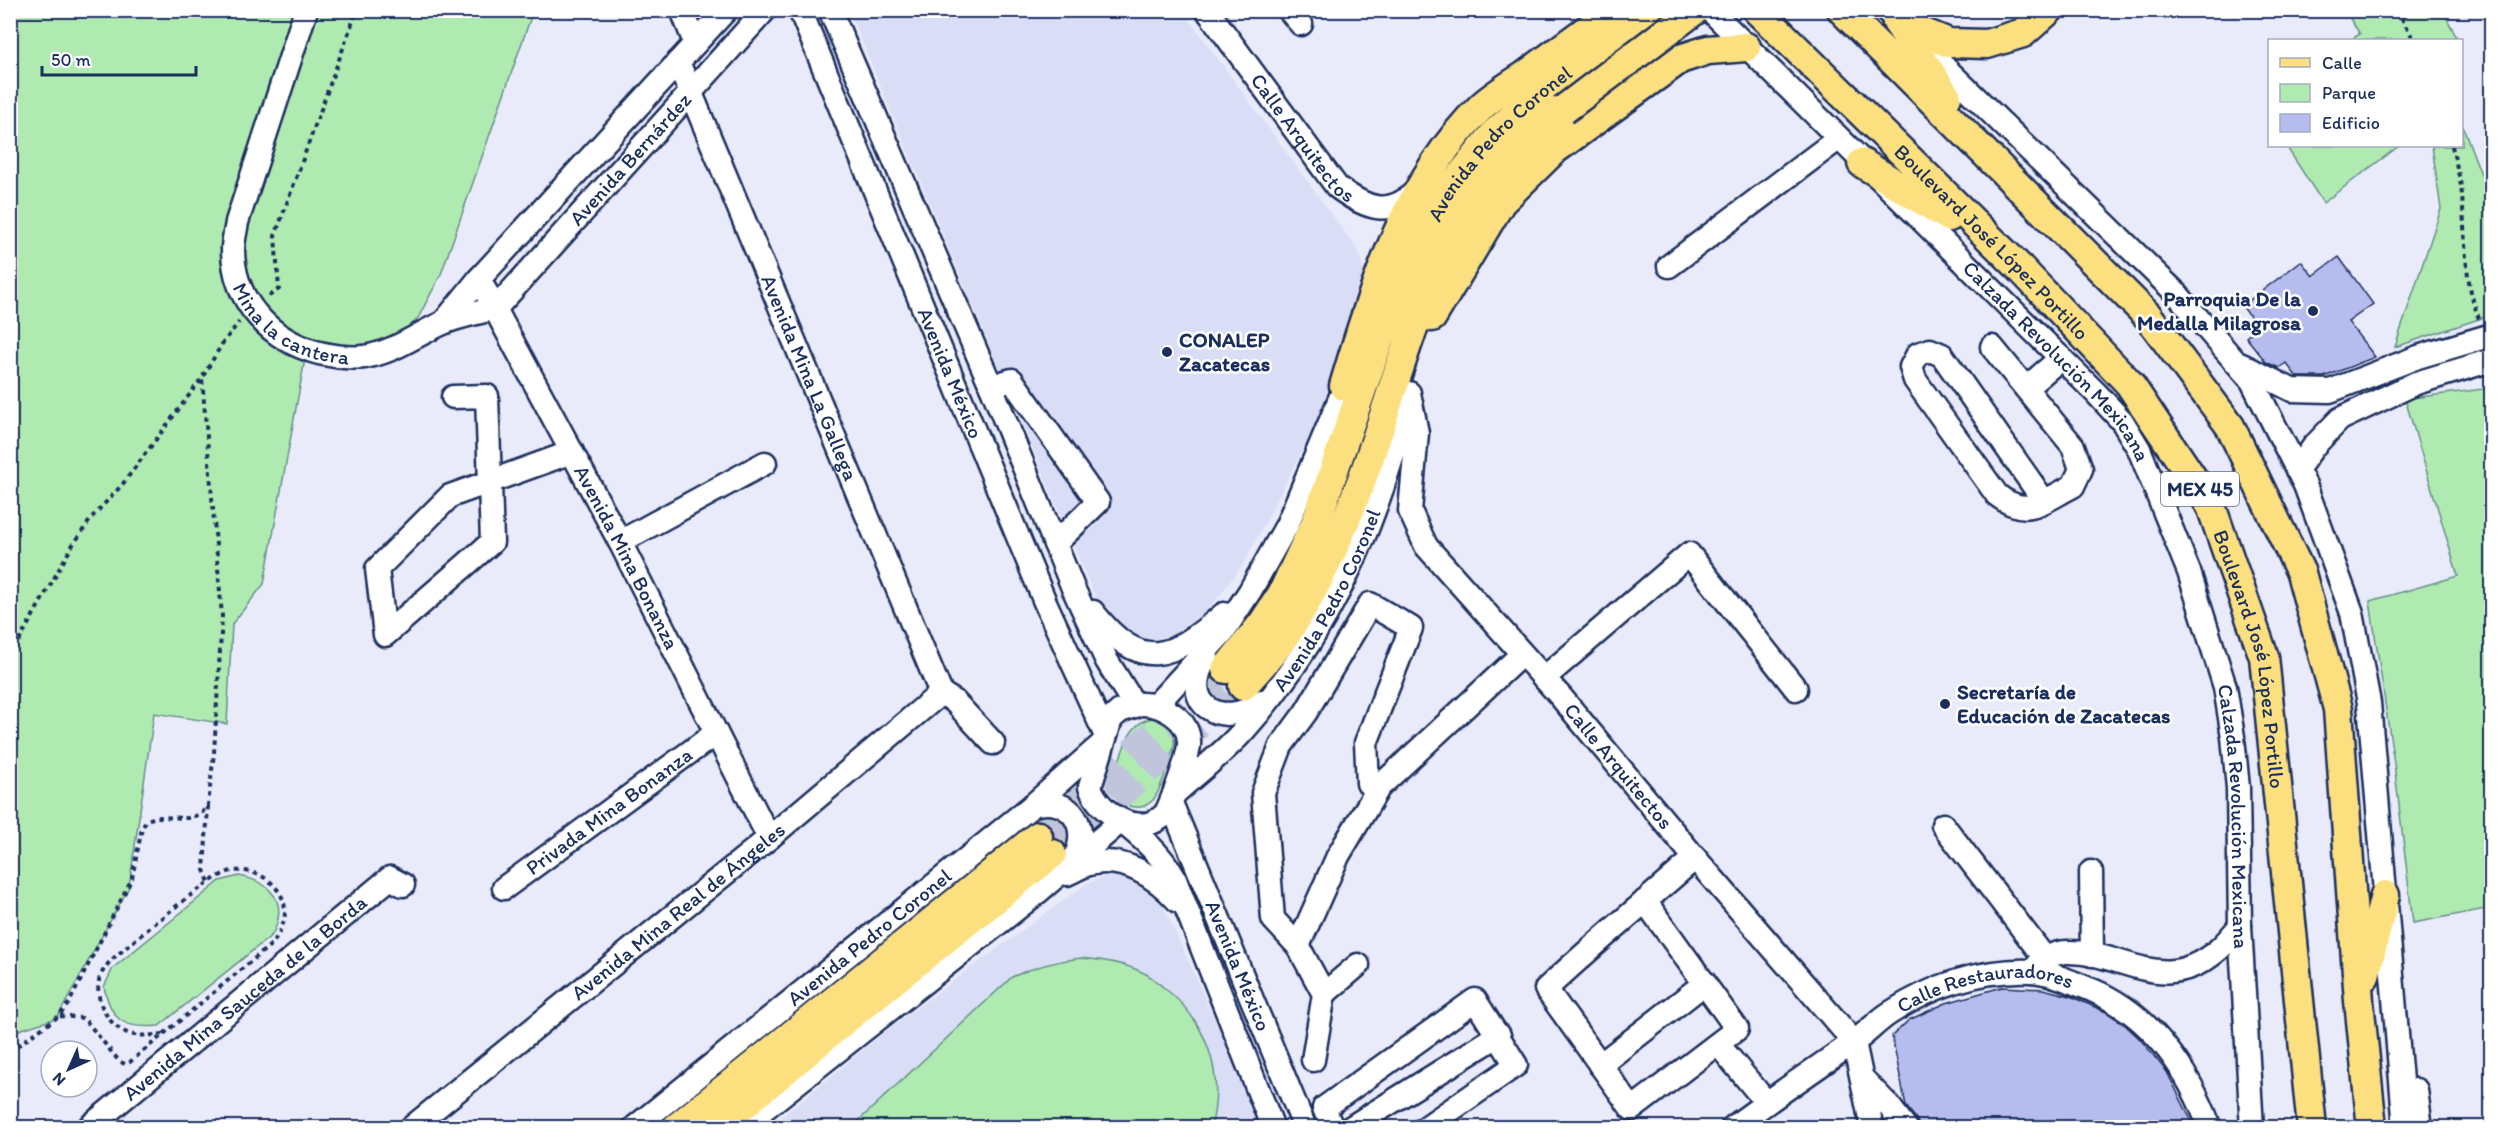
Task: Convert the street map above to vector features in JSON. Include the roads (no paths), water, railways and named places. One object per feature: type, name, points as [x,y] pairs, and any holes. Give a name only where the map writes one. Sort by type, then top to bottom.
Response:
[{"type":"main road","points":[[1341,396],[1368,306],[1388,254],[1424,183],[1458,132],[1483,105],[1614,10]]},
{"type":"main road","name":"Avenida Pedro Coronel","points":[[1649,10],[1552,100],[1473,200],[1449,243],[1403,355],[1361,482],[1336,541],[1290,628],[1235,678],[1263,623],[1282,594],[1316,522],[1378,343],[1412,261],[1449,190],[1495,134],[1552,100],[1695,10]]},
{"type":"main road","points":[[1666,10],[1678,27],[1688,56]]},
{"type":"main road","name":"Boulevard José López Portillo","points":[[1757,10],[1794,50],[2021,269],[2129,383],[2211,506],[2264,657],[2312,1128]]},
{"type":"main road","name":"MEX 45","points":[[1842,10],[2148,316],[2230,426],[2301,573],[2338,709],[2359,1001],[2372,1128]]},
{"type":"main road","points":[[1891,16],[1949,43],[1987,44],[2024,33],[2049,10]]},
{"type":"main road","points":[[1891,16],[1981,149]]},
{"type":"main road","points":[[1403,355],[1435,314],[1484,227],[1501,202],[1554,150],[1688,56],[1708,50],[1746,47]]},
{"type":"main road","points":[[1862,163],[1939,209],[2021,269]]},
{"type":"main road","name":"Avenida Pedro Coronel","points":[[676,1128],[1051,854]]},
{"type":"main road","name":"Avenida Pedro Coronel","points":[[716,1128],[861,1007],[1051,854]]},
{"type":"main road","points":[[2359,1001],[2385,895]]},
{"type":"street","name":"Mina la cantera","points":[[306,10],[237,222],[233,250],[240,286],[256,303],[253,313],[275,333],[300,348],[336,357],[364,357],[394,348],[444,322]]},
{"type":"street","points":[[682,10],[694,43]]},
{"type":"street","name":"Avenida Bernárdez","points":[[444,322],[479,279],[726,10]]},
{"type":"street","name":"Avenida Bernárdez","points":[[496,309],[765,10]]},
{"type":"street","name":"Avenida México","points":[[800,10],[1104,739]]},
{"type":"street","name":"Avenida México","points":[[830,10],[991,386],[1073,588],[1107,661],[1145,705]]},
{"type":"street","name":"Calle Arquitectos","points":[[1206,10],[1337,187],[1358,202],[1380,209],[1396,206],[1411,197],[1424,183]]},
{"type":"street","name":"Calzada Revolución Mexicana","points":[[1710,10],[2061,358],[2122,421],[2139,449],[2189,572],[2225,687],[2238,788],[2240,926],[2252,1128]]},
{"type":"street","points":[[1891,16],[2176,293],[2238,363],[2252,381],[2305,485],[2352,613],[2369,703],[2405,1128]]},
{"type":"street","name":"Avenida Mina La Gallega","points":[[678,62],[941,693]]},
{"type":"street","points":[[1669,266],[1838,139]]},
{"type":"street","name":"Avenida Mina Bonanza","points":[[479,279],[620,542],[769,838]]},
{"type":"street","points":[[444,322],[496,309]]},
{"type":"street","points":[[2238,363],[2292,390],[2330,391],[2418,357],[2489,335]]},
{"type":"street","name":"Avenida Pedro Coronel","points":[[1145,705],[1223,633],[1250,591],[1287,525],[1341,396],[1378,343]]},
{"type":"street","points":[[1992,347],[2073,446],[2080,469],[2073,486],[2044,501],[2029,508],[2011,506],[1997,495],[1915,380],[1911,367],[1918,354],[1930,350],[1942,355],[2044,501]]},
{"type":"street","points":[[1403,355],[1409,393]]},
{"type":"street","points":[[2026,388],[2061,358]]},
{"type":"street","points":[[2297,470],[2314,446],[2340,419],[2416,383],[2492,360]]},
{"type":"street","points":[[991,386],[1012,380],[1098,502],[1055,544]]},
{"type":"street","name":"Avenida Pedro Coronel","points":[[1172,798],[1243,732],[1279,689],[1332,607],[1374,513],[1394,453],[1409,393]]},
{"type":"street","name":"Calle Arquitectos","points":[[1409,393],[1417,433],[1410,511],[1426,546],[1544,678],[1854,1042],[1872,1128]]},
{"type":"street","points":[[453,397],[488,396],[491,482],[492,542],[385,635],[377,568],[450,496],[491,482],[572,452]]},
{"type":"street","points":[[620,542],[765,464]]},
{"type":"street","points":[[1544,678],[1689,554],[1796,689]]},
{"type":"street","points":[[1073,588],[1104,627],[1126,646],[1141,652],[1157,654],[1178,648],[1194,639],[1250,591]]},
{"type":"street","points":[[1313,1060],[1324,994],[1298,946],[1273,918],[1263,793],[1281,746],[1306,712],[1370,604],[1411,628],[1366,743],[1368,783],[1379,787]]},
{"type":"street","points":[[1223,633],[1201,666],[1197,679],[1199,694],[1210,708],[1221,714],[1245,713],[1279,689]]},
{"type":"street","points":[[1298,946],[1338,856],[1379,787],[1522,654]]},
{"type":"street","points":[[941,693],[954,701],[993,743]]},
{"type":"street","name":"Avenida Mina Real de Ángeles","points":[[411,1128],[769,838],[941,693]]},
{"type":"street","points":[[1145,705],[1174,715],[1183,726],[1189,744],[1172,798],[1161,819],[1137,824],[1121,821],[1101,807],[1090,787],[1111,719],[1120,711],[1145,705]]},
{"type":"street","name":"Privada Mina Bonanza","points":[[504,888],[716,733]]},
{"type":"street","name":"Avenida Pedro Coronel","points":[[634,1128],[1033,805],[1104,739]]},
{"type":"street","name":"Avenida México","points":[[1172,798],[1305,1128]]},
{"type":"street","points":[[1033,805],[1046,801],[1068,808],[1077,820],[1082,833],[1080,848],[1073,861],[1051,854]]},
{"type":"street","name":"Avenida México","points":[[1121,821],[1143,838],[1164,860],[1174,877],[1273,1128]]},
{"type":"street","name":"Avenida Pedro Coronel","points":[[740,1128],[1038,892],[1051,854],[1121,821]]},
{"type":"street","points":[[1943,825],[2038,964],[2066,952],[2092,955],[2155,972],[2188,968],[2217,951],[2240,926]]},
{"type":"street","points":[[1644,901],[1737,1029],[1632,1109],[1546,989],[1644,901],[1695,858]]},
{"type":"street","points":[[1038,892],[1090,864],[1116,863],[1141,870],[1163,884],[1185,909]]},
{"type":"street","points":[[2091,872],[2092,955]]},
{"type":"street","name":"Avenida Mina Sauceda de la Borda","points":[[88,1128],[390,879],[403,885]]},
{"type":"street","name":"Calle Restauradores","points":[[1732,1128],[1854,1042],[1889,1014],[1932,990],[1982,974],[2038,964],[2107,997],[2137,1016],[2163,1042],[2186,1077],[2210,1128]]},
{"type":"street","points":[[1324,994],[1358,965]]},
{"type":"street","points":[[1600,1065],[1705,983]]},
{"type":"street","points":[[1332,1128],[1324,1108],[1475,1000],[1516,1065],[1425,1128]]},
{"type":"street","points":[[1350,1128],[1498,1035]]},
{"type":"street","points":[[2397,1038],[2411,1051],[2421,1128]]},
{"type":"street","points":[[1718,1044],[1766,1102]]},
{"type":"street","points":[[2238,1128],[2247,1063]]},
{"type":"street","points":[[1862,1078],[1906,1128]]},
{"type":"tunnel","points":[[1038,836],[1226,669]]},
{"type":"tunnel","points":[[1052,854],[1243,686]]},
{"type":"place","name":"Parroquia De la Medalla Milagrosa","points":[[2313,311]]},
{"type":"place","name":"CONALEP Zacatecas","points":[[1167,352]]},
{"type":"place","name":"Secretaría de Educación de Zacatecas","points":[[1945,704]]}]
